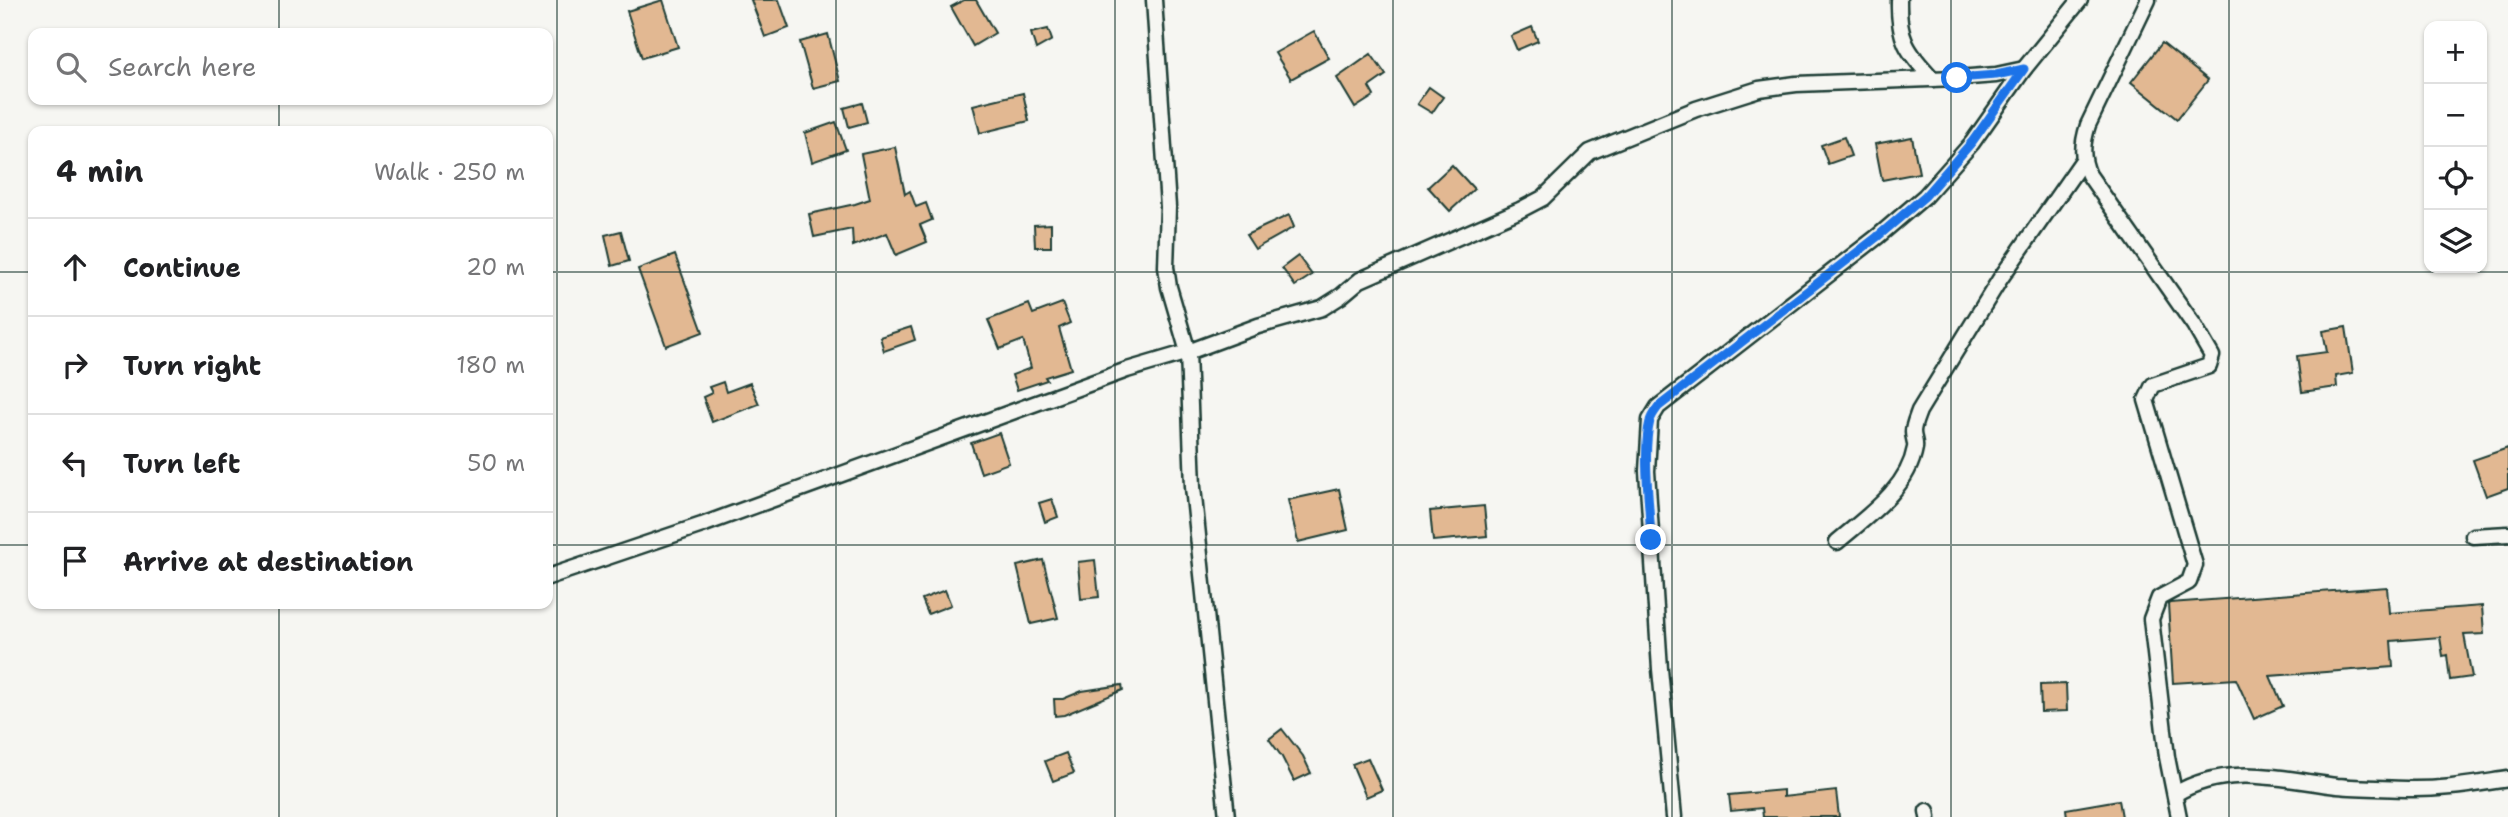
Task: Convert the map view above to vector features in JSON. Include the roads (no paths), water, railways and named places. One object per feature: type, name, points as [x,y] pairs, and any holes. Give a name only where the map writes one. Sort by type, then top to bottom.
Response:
[{"type":"street","points":[[1154,0],[1168,208],[1166,267],[1169,287],[1188,352],[1193,486],[1227,817]]},
{"type":"street","points":[[1899,0],[1903,39],[1911,56],[1933,79]]},
{"type":"street","points":[[1674,817],[1647,471],[1650,420],[1658,407],[1877,237],[1925,196],[1972,142],[2024,69],[2080,0]]},
{"type":"street","points":[[2148,0],[2082,142],[2083,160],[2089,175],[2194,325],[2212,356],[2209,366],[2153,385],[2146,400],[2195,565],[2189,582],[2159,598],[2151,620],[2167,757],[2179,817]]},
{"type":"street","points":[[553,575],[702,525],[1127,370],[1322,307],[1360,280],[1520,211],[1543,198],[1590,152],[1696,109],[1759,89],[1796,84],[1996,75],[2024,69]]},
{"type":"street","points":[[1837,542],[1878,506],[1896,486],[1908,467],[1916,446],[1913,430],[1919,411],[2000,279],[2083,160]]},
{"type":"street","points":[[2473,536],[2508,534]]},
{"type":"street","points":[[2175,794],[2191,784],[2228,775],[2341,786],[2410,789],[2452,789],[2508,779]]}]
